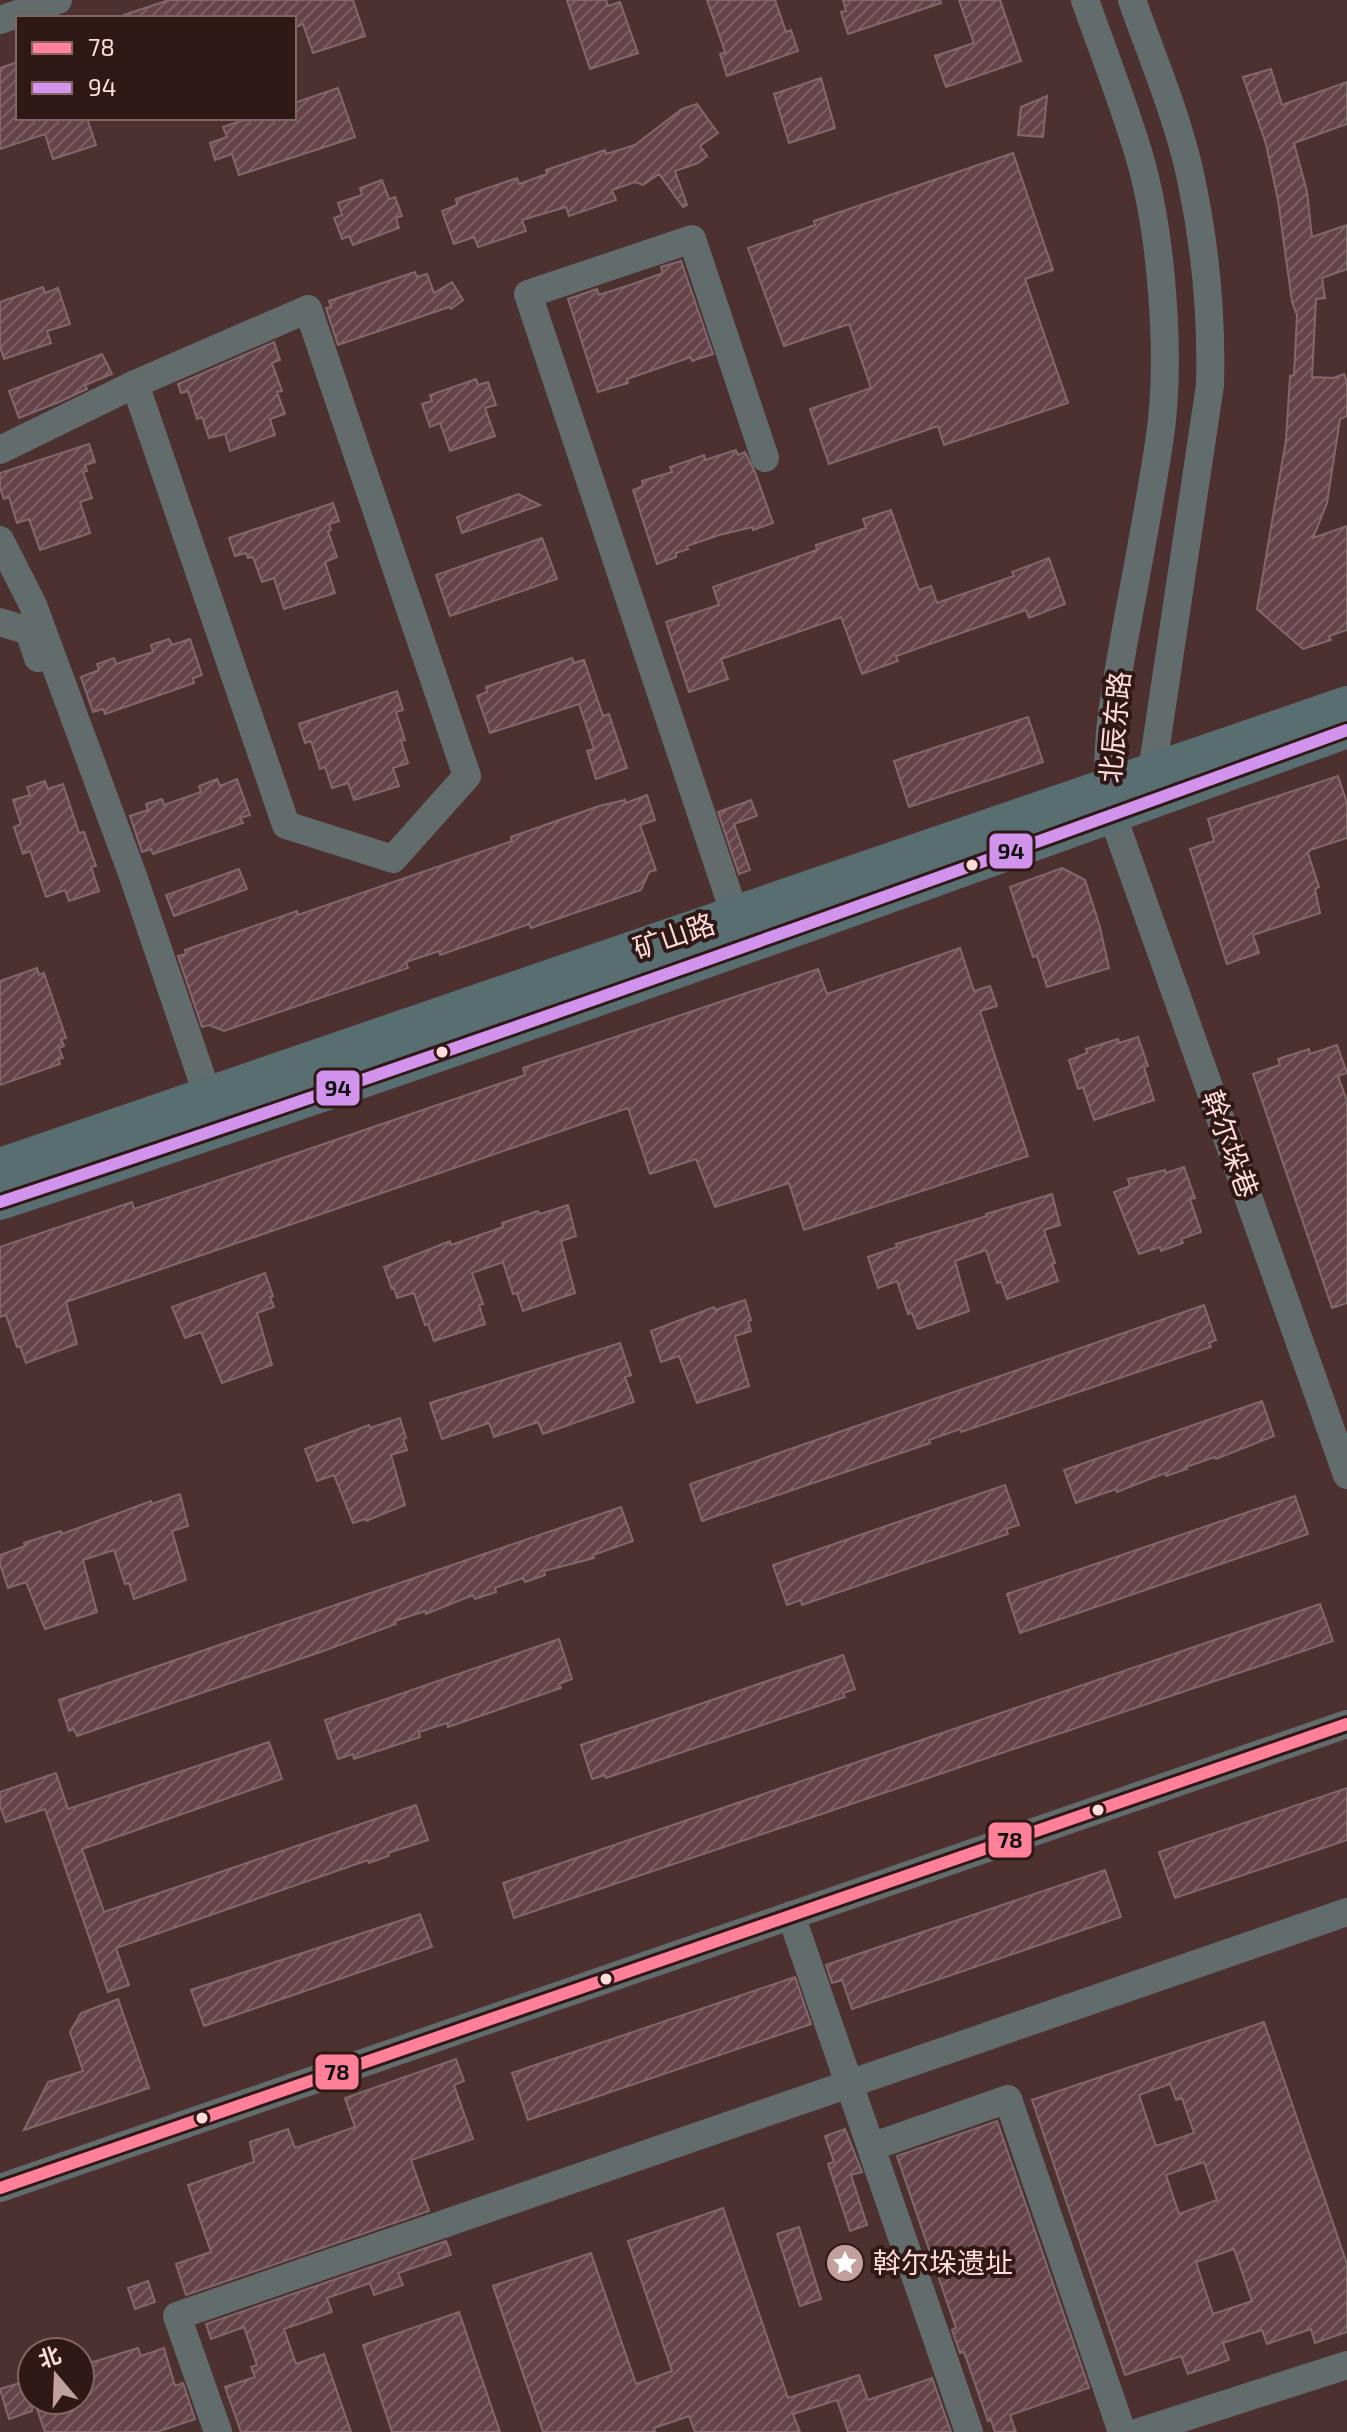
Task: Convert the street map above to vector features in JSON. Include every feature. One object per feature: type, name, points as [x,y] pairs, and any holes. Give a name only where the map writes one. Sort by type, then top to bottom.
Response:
[{"type":"main road","name":"矿山路","points":[[0,1202],[219,1130],[753,944],[1110,801],[1152,772],[1347,704]]},
{"type":"main road","name":"矿山路","points":[[0,1166],[735,915],[1347,730]]},
{"type":"street","points":[[0,20],[58,0]]},
{"type":"street","name":"北辰东路","points":[[1085,0],[1139,157],[1161,285],[1163,338],[1160,440],[1111,715],[1110,801]]},
{"type":"street","name":"北辰东路","points":[[1132,0],[1190,172],[1206,274],[1211,334],[1210,385],[1152,772]]},
{"type":"street","points":[[735,915],[528,294],[692,239],[765,458]]},
{"type":"street","points":[[0,450],[135,384],[308,309],[467,776],[393,859],[286,825],[135,384]]},
{"type":"street","points":[[0,540],[39,619],[133,876],[219,1130]]},
{"type":"street","points":[[0,622],[29,631],[179,1065]]},
{"type":"street","name":"幹尔垛巷","points":[[1110,801],[1347,1475]]},
{"type":"street","points":[[0,2188],[1347,1724]]},
{"type":"street","points":[[218,2432],[177,2316],[1347,1912]]},
{"type":"street","points":[[791,1915],[969,2432]]},
{"type":"street","points":[[871,2147],[1008,2099],[1122,2432]]},
{"type":"street","points":[[1139,2432],[1347,2365]]},
{"type":"building","points":[[169,0],[353,0],[365,36],[313,53],[303,24],[296,27],[296,16],[124,15]]},
{"type":"building","points":[[567,0],[606,0],[608,6],[620,2],[638,53],[590,69]]},
{"type":"building","points":[[707,0],[775,0],[786,32],[791,30],[798,51],[727,76],[720,54],[725,52]]},
{"type":"building","points":[[843,0],[940,0],[941,3],[848,34],[841,12],[846,11]]},
{"type":"building","points":[[959,0],[1000,0],[1021,61],[946,87],[935,56],[974,43]]},
{"type":"building","points":[[16,63],[16,120],[88,120],[96,145],[53,159],[45,134],[0,149],[0,68]]},
{"type":"building","points":[[1271,69],[1282,105],[1347,82],[1347,124],[1294,143],[1307,192],[1312,237],[1347,225],[1347,269],[1322,278],[1325,298],[1316,299],[1312,377],[1333,378],[1344,374],[1347,383],[1347,416],[1340,419],[1327,503],[1313,538],[1347,526],[1347,630],[1329,636],[1331,640],[1303,649],[1257,609],[1286,440],[1297,315],[1292,302],[1278,200],[1266,144],[1243,77]]},
{"type":"building","points":[[821,78],[835,128],[789,143],[774,94]]},
{"type":"building","points":[[338,88],[355,137],[239,175],[232,154],[215,160],[210,143],[227,137],[223,127],[243,120],[296,120],[296,102]]},
{"type":"building","points":[[1047,96],[1043,137],[1018,135],[1021,107]]},
{"type":"building","points":[[697,104],[718,133],[700,146],[707,156],[698,163],[675,171],[687,205],[683,207],[659,174],[643,185],[635,182],[612,190],[616,200],[569,216],[566,207],[522,220],[526,231],[478,247],[474,237],[454,244],[442,211],[457,205],[456,199],[517,178],[519,184],[547,174],[546,170],[605,150],[606,154],[635,145],[682,109]]},
{"type":"building","points":[[1013,153],[1053,270],[1025,279],[1068,403],[944,445],[938,426],[829,464],[810,409],[871,388],[849,324],[784,346],[748,248],[815,225],[814,221]]},
{"type":"building","points":[[382,180],[389,199],[395,197],[402,216],[396,218],[399,228],[353,245],[349,236],[342,239],[334,218],[342,215],[338,203],[362,195],[360,188]]},
{"type":"building","points":[[681,261],[713,354],[692,361],[691,357],[598,392],[568,299],[597,289],[599,295],[633,284],[663,273],[661,267]]},
{"type":"building","points":[[415,272],[417,277],[427,274],[434,293],[452,282],[463,300],[451,309],[449,307],[338,345],[326,308],[331,307],[329,301]]},
{"type":"building","points":[[43,287],[45,293],[58,288],[70,324],[47,331],[51,343],[4,359],[0,346],[0,302]]},
{"type":"building","points":[[274,342],[280,360],[272,363],[282,391],[277,392],[285,414],[270,419],[275,435],[230,451],[225,434],[209,438],[202,417],[197,419],[188,391],[181,393],[178,384]]},
{"type":"building","points":[[102,354],[112,374],[85,385],[87,389],[19,418],[9,391]]},
{"type":"building","points":[[476,379],[478,385],[488,382],[496,405],[485,408],[495,436],[450,451],[440,423],[430,427],[422,404],[432,401],[430,395]]},
{"type":"building","points":[[89,444],[95,462],[85,465],[87,471],[83,472],[92,498],[80,502],[90,533],[40,550],[29,519],[17,523],[9,497],[4,499],[0,473]]},
{"type":"building","points":[[736,450],[738,455],[745,452],[773,523],[687,546],[688,549],[676,553],[676,557],[657,564],[633,490],[643,486],[642,481],[672,472],[670,467],[704,455],[705,460]]},
{"type":"building","points":[[518,494],[540,505],[462,533],[457,517]]},
{"type":"building","points":[[333,503],[339,521],[329,524],[331,530],[328,531],[337,557],[325,562],[335,593],[284,609],[274,578],[262,582],[253,557],[248,558],[246,553],[235,556],[229,538]]},
{"type":"building","points":[[891,510],[919,590],[931,586],[937,603],[1014,576],[1012,572],[1049,558],[1065,604],[1029,618],[1026,610],[896,656],[898,661],[862,674],[841,617],[721,659],[728,679],[689,692],[666,622],[719,605],[713,587],[817,550],[816,545],[866,528],[863,519]]},
{"type":"building","points":[[542,538],[557,579],[450,616],[436,575]]},
{"type":"building","points":[[169,639],[172,645],[190,639],[202,675],[193,678],[194,683],[105,714],[103,709],[93,712],[81,677],[99,670],[97,664],[114,658],[116,664],[153,652],[151,645]]},
{"type":"building","points":[[572,658],[574,663],[584,660],[603,716],[609,714],[627,768],[596,779],[587,751],[594,749],[579,704],[490,733],[477,696],[487,692],[486,687]]},
{"type":"building","points":[[397,691],[403,710],[396,712],[408,763],[393,768],[399,786],[354,800],[348,783],[332,788],[325,767],[320,769],[311,741],[305,743],[299,724]]},
{"type":"building","points":[[1028,717],[1043,762],[909,807],[894,761]]},
{"type":"building","points":[[1338,776],[1347,803],[1347,838],[1308,853],[1319,887],[1315,889],[1320,913],[1253,935],[1259,953],[1227,964],[1190,849],[1214,841],[1208,819]]},
{"type":"building","points":[[217,779],[220,786],[237,779],[250,815],[240,818],[243,823],[153,854],[151,849],[142,852],[130,816],[148,810],[146,804],[162,799],[164,805],[201,792],[199,786]]},
{"type":"building","points":[[45,781],[48,789],[63,784],[79,833],[84,832],[96,866],[91,867],[99,891],[69,901],[65,890],[46,897],[30,851],[23,854],[14,827],[21,824],[13,800],[30,795],[27,787]]},
{"type":"building","points":[[647,795],[655,820],[640,825],[656,870],[649,872],[641,890],[531,928],[529,924],[440,955],[439,951],[406,962],[408,968],[224,1031],[209,1025],[202,1027],[178,956],[186,954],[185,950],[297,911],[298,915],[512,841],[511,837],[599,806],[625,800],[626,803]]},
{"type":"building","points":[[751,800],[757,816],[734,824],[750,870],[739,874],[718,812]]},
{"type":"building","points":[[1062,868],[1085,880],[1109,968],[1047,987],[1037,956],[1033,957],[1010,887]]},
{"type":"building","points":[[239,869],[247,889],[174,916],[166,895]]},
{"type":"building","points":[[960,948],[974,991],[990,986],[997,1006],[980,1011],[1028,1156],[804,1230],[789,1183],[715,1207],[696,1159],[650,1174],[628,1108],[66,1302],[77,1344],[26,1363],[6,1315],[0,1317],[0,1247],[132,1202],[134,1209],[525,1075],[523,1068],[818,969],[827,994]]},
{"type":"building","points":[[37,968],[39,975],[44,973],[66,1038],[61,1039],[64,1046],[59,1048],[63,1058],[58,1059],[60,1064],[0,1085],[0,981]]},
{"type":"building","points":[[1138,1037],[1148,1066],[1144,1067],[1154,1100],[1094,1120],[1083,1087],[1078,1089],[1069,1060],[1087,1053],[1086,1049],[1118,1039],[1119,1043]]},
{"type":"building","points":[[1337,1045],[1347,1073],[1338,1076],[1347,1101],[1347,1303],[1332,1308],[1253,1074],[1280,1065],[1278,1059],[1309,1049],[1310,1054]]},
{"type":"building","points":[[1184,1167],[1195,1198],[1190,1199],[1201,1232],[1161,1251],[1160,1247],[1139,1254],[1114,1192],[1130,1186],[1128,1179]]},
{"type":"building","points":[[1052,1194],[1060,1225],[1044,1230],[1058,1281],[1007,1299],[1001,1282],[997,1283],[986,1250],[955,1261],[969,1311],[918,1329],[912,1313],[908,1314],[897,1281],[878,1288],[868,1257],[897,1247],[896,1244]]},
{"type":"building","points":[[568,1205],[576,1236],[561,1241],[575,1293],[523,1311],[517,1293],[513,1294],[503,1262],[472,1273],[483,1304],[479,1305],[485,1324],[434,1341],[414,1293],[397,1298],[392,1289],[384,1267],[450,1241],[451,1245],[503,1227],[502,1223]]},
{"type":"building","points":[[265,1273],[274,1307],[257,1313],[272,1365],[222,1383],[201,1332],[185,1338],[172,1307]]},
{"type":"building","points":[[745,1300],[751,1331],[735,1336],[749,1386],[697,1403],[679,1356],[661,1362],[651,1331],[714,1307],[715,1310]]},
{"type":"building","points":[[1204,1305],[1216,1340],[1209,1343],[1211,1347],[961,1432],[960,1429],[929,1440],[930,1443],[702,1521],[690,1484]]},
{"type":"building","points":[[620,1343],[631,1375],[625,1377],[634,1402],[543,1434],[538,1422],[494,1437],[489,1423],[442,1439],[430,1403]]},
{"type":"building","points":[[1262,1401],[1274,1436],[1187,1469],[1166,1476],[1165,1473],[1117,1492],[1116,1489],[1076,1503],[1064,1470]]},
{"type":"building","points":[[400,1418],[407,1450],[391,1455],[405,1505],[353,1523],[334,1475],[317,1481],[305,1449],[369,1425],[370,1428]]},
{"type":"building","points":[[1005,1485],[1019,1525],[1006,1529],[1008,1534],[802,1605],[801,1600],[787,1605],[773,1565]]},
{"type":"building","points":[[180,1494],[188,1526],[172,1531],[186,1580],[134,1599],[129,1583],[125,1584],[114,1550],[83,1560],[97,1612],[45,1629],[26,1582],[8,1588],[0,1555],[25,1546],[24,1543],[61,1531],[62,1534],[151,1501],[152,1504]]},
{"type":"building","points":[[1295,1496],[1308,1534],[1020,1633],[1007,1594]]},
{"type":"building","points":[[621,1507],[633,1541],[593,1555],[594,1558],[544,1571],[545,1575],[525,1582],[523,1578],[475,1599],[473,1595],[426,1614],[425,1611],[395,1621],[396,1624],[326,1650],[77,1736],[74,1729],[69,1731],[59,1700]]},
{"type":"building","points":[[1320,1604],[1333,1641],[514,1918],[503,1883]]},
{"type":"building","points":[[559,1639],[572,1679],[559,1684],[561,1688],[448,1727],[447,1723],[419,1732],[420,1737],[354,1759],[353,1754],[338,1759],[325,1720]]},
{"type":"building","points":[[843,1655],[855,1689],[843,1693],[845,1697],[606,1778],[605,1775],[592,1779],[581,1745]]},
{"type":"building","points":[[269,1742],[282,1779],[82,1849],[104,1912],[416,1805],[428,1840],[388,1853],[389,1856],[369,1863],[368,1860],[116,1948],[129,1985],[108,1992],[45,1809],[6,1822],[0,1806],[0,1792],[56,1773],[68,1809]]},
{"type":"building","points":[[1347,1788],[1347,1840],[1175,1898],[1159,1852]]},
{"type":"building","points":[[1105,1870],[1121,1917],[852,2009],[842,1980],[832,1983],[826,1965]]},
{"type":"building","points":[[420,1914],[432,1947],[204,2026],[191,1990]]},
{"type":"building","points":[[795,1977],[811,2024],[528,2120],[512,2073]]},
{"type":"building","points":[[118,1999],[149,2088],[24,2130],[48,2082],[83,2071],[70,2032],[81,2013]]},
{"type":"building","points":[[1264,2022],[1347,2264],[1347,2332],[1315,2343],[1311,2329],[1267,2344],[1262,2330],[1223,2343],[1229,2360],[1188,2374],[1181,2356],[1125,2375],[1032,2100]],"holes":[[[1170,2084],[1176,2100],[1182,2098],[1194,2133],[1156,2146],[1139,2095]],[[1204,2162],[1217,2200],[1179,2214],[1166,2175]],[[1234,2249],[1252,2301],[1213,2314],[1196,2262]]]},
{"type":"building","points":[[456,2059],[464,2081],[454,2085],[473,2139],[411,2160],[429,2211],[186,2295],[176,2264],[211,2252],[188,2185],[254,2162],[250,2142],[288,2129],[295,2148],[355,2127],[345,2098]]},
{"type":"building","points":[[997,2121],[1089,2388],[1010,2415],[1016,2432],[995,2432],[991,2420],[988,2421],[964,2352],[960,2353],[952,2330],[956,2328],[897,2156]]},
{"type":"building","points":[[845,2129],[862,2172],[851,2175],[867,2225],[850,2231],[828,2164],[834,2162],[825,2136]]},
{"type":"building","points":[[723,2208],[788,2398],[859,2375],[868,2400],[932,2378],[951,2432],[848,2432],[837,2400],[793,2414],[800,2432],[695,2432],[689,2416],[654,2428],[655,2432],[543,2432],[493,2286],[591,2253],[636,2384],[672,2371],[628,2241]]},
{"type":"building","points":[[799,2227],[821,2299],[800,2306],[777,2234]]},
{"type":"building","points":[[446,2241],[451,2255],[398,2273],[403,2285],[374,2295],[370,2283],[327,2298],[332,2312],[284,2329],[296,2364],[324,2354],[351,2432],[241,2432],[225,2387],[255,2377],[251,2367],[257,2365],[244,2327],[211,2339],[206,2324]]},
{"type":"building","points":[[148,2281],[155,2302],[135,2309],[128,2288]]},
{"type":"building","points":[[459,2312],[500,2432],[392,2432],[363,2345]]},
{"type":"building","points":[[138,2348],[141,2356],[164,2348],[175,2386],[183,2383],[195,2419],[157,2432],[45,2432],[40,2416],[96,2416],[96,2361]]},
{"type":"building","points":[[16,2384],[18,2416],[9,2419],[0,2389]]},
{"type":"transit line","name":"94","points":[[0,1202],[507,1030],[1347,730]]},
{"type":"transit line","name":"78","points":[[0,2188],[1347,1724]]},
{"type":"place","name":"斡尔垛遗址","points":[[845,2263]]}]
